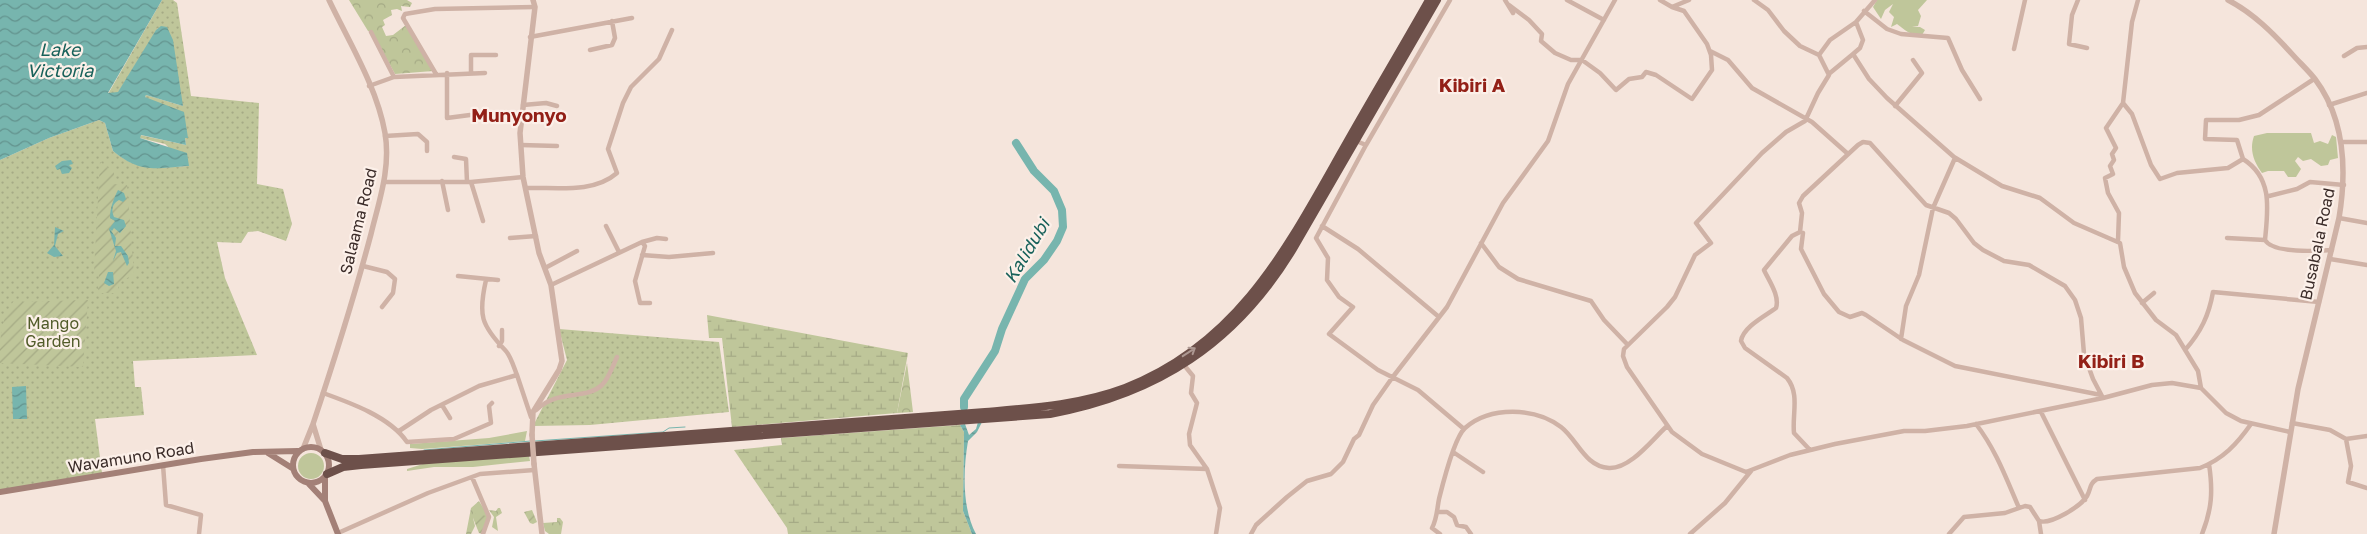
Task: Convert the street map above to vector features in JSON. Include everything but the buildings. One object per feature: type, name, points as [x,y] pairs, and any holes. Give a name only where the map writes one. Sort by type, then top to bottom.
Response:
[{"type":"highway","points":[[1049,410],[1111,392],[1153,375],[1211,336],[1244,305],[1288,247],[1429,0]]},
{"type":"highway","points":[[326,475],[342,466],[1049,410],[1110,400],[1184,365],[1232,327],[1269,285],[1293,249],[1436,0]]},
{"type":"highway","points":[[323,452],[342,459],[779,431]]},
{"type":"main road","points":[[292,468],[293,459],[300,450],[312,447],[323,452],[329,463],[324,501]]},
{"type":"main road","name":"Wavamuno Road","points":[[2,491],[253,452],[267,453],[300,450]]},
{"type":"main road","points":[[267,453],[292,468],[298,478],[308,483],[324,501],[338,534]]},
{"type":"main road","points":[[308,483],[315,483],[326,475]]},
{"type":"street","name":"Salaama Road","points":[[300,450],[313,424],[363,266],[384,182],[387,158],[381,116],[329,0]]},
{"type":"street","points":[[532,415],[559,370],[562,361],[551,285],[536,236],[523,177],[520,145],[520,122],[535,7],[533,0]]},
{"type":"street","points":[[1450,0],[1366,145],[1316,238],[1328,258],[1327,280],[1339,297],[1353,307],[1329,334],[1392,378],[1418,390],[1464,429]]},
{"type":"street","points":[[1505,0],[1513,13]]},
{"type":"street","points":[[1567,0],[1604,20]]},
{"type":"street","points":[[1251,534],[1256,525],[1307,481],[1331,474],[1343,462],[1354,439],[1359,435],[1373,405],[1447,307],[1508,194],[1548,141],[1568,84],[1615,0]]},
{"type":"street","points":[[1509,5],[1529,20],[1542,34],[1541,40],[1545,45],[1571,60],[1582,60],[1600,73],[1616,90],[1629,79],[1642,77],[1646,72],[1656,75],[1692,99],[1712,70],[1710,52],[1684,11],[1660,0]]},
{"type":"street","points":[[1754,0],[1768,10],[1784,31],[1800,46],[1819,54],[1830,73]]},
{"type":"street","points":[[1819,54],[1830,40],[1856,22],[1875,0]]},
{"type":"street","points":[[2014,49],[2025,0]]},
{"type":"street","points":[[2078,0],[2072,16],[2069,44],[2087,48]]},
{"type":"street","points":[[2138,0],[2132,22],[2123,103],[2106,128],[2116,148],[2112,154],[2114,160],[2110,166],[2113,174],[2105,178],[2108,193],[2119,213],[2118,241],[2121,246],[2128,278],[2142,303],[2156,320],[2176,335],[2198,371],[2201,388],[2226,413],[2251,424],[2290,432]]},
{"type":"street","name":"Busabala Road","points":[[2228,0],[2260,22],[2280,40],[2314,79],[2329,105],[2341,142],[2344,160],[2344,185],[2339,218],[2298,389],[2274,534]]},
{"type":"street","points":[[1672,6],[1687,2]]},
{"type":"street","points":[[1684,11],[1687,2]]},
{"type":"street","points":[[436,74],[403,18],[405,14],[436,9],[535,7]]},
{"type":"street","points":[[1864,11],[1887,29],[1901,34],[1948,38],[1962,70],[1980,98]]},
{"type":"street","points":[[530,38],[632,18]]},
{"type":"street","points":[[590,50],[612,45],[615,38],[612,21]]},
{"type":"street","points":[[1856,22],[1863,40],[1860,48],[1830,73],[1818,93],[1807,118],[1762,153],[1696,223],[1711,243],[1695,255],[1675,297],[1667,307],[1628,344],[1623,356],[1627,367],[1666,427],[1702,454],[1742,471],[1752,470],[1774,460],[1810,450],[1904,431],[1925,431],[1976,424],[2040,412],[2152,385],[2172,383],[2201,388]]},
{"type":"street","points":[[526,188],[561,187],[571,190],[606,180],[617,173],[608,149],[623,103],[631,87],[659,60],[672,30]]},
{"type":"street","points":[[371,32],[394,77]]},
{"type":"street","points":[[2344,56],[2357,48],[2367,47]]},
{"type":"street","points":[[1710,52],[1728,60],[1752,88],[1807,118],[1848,154]]},
{"type":"street","points":[[1853,54],[1869,79],[1895,106],[1955,158],[2002,186],[2040,198],[2074,224],[2118,241]]},
{"type":"street","points":[[471,73],[471,55],[496,55]]},
{"type":"street","points":[[1895,106],[1922,73],[1913,60]]},
{"type":"street","points":[[369,86],[394,77],[485,72]]},
{"type":"street","points":[[447,74],[446,118],[470,116]]},
{"type":"street","points":[[2314,79],[2259,115],[2239,120],[2206,120],[2205,139],[2216,141],[2237,140],[2243,159],[2256,167],[2269,196],[2265,240],[2270,246],[2286,250],[2332,250]]},
{"type":"street","points":[[2329,105],[2367,93]]},
{"type":"street","points":[[2123,103],[2132,114],[2151,165],[2160,179],[2177,173],[2228,168],[2243,159]]},
{"type":"street","points":[[523,105],[546,104],[557,106]]},
{"type":"street","points":[[385,136],[418,134],[426,142],[427,151]]},
{"type":"street","points":[[1356,141],[1366,145]]},
{"type":"street","points":[[1863,142],[1870,143],[1891,169],[1926,204],[1949,213],[1956,219],[1974,243],[1991,255],[2011,263],[2030,265],[2065,286],[2072,295],[2081,318],[2084,354],[2102,396],[1955,366],[1901,339],[1866,315],[1846,316],[1830,304],[1801,249],[1803,234],[1800,232],[1802,213],[1799,203],[1803,196],[1863,142]]},
{"type":"street","points":[[2341,142],[2367,142]]},
{"type":"street","points":[[520,145],[557,146]]},
{"type":"street","points":[[454,157],[466,159],[469,182],[483,221]]},
{"type":"street","points":[[1901,339],[1906,306],[1918,275],[1933,208],[1955,158]]},
{"type":"street","points":[[384,182],[469,182],[523,177]]},
{"type":"street","points":[[442,181],[448,210]]},
{"type":"street","points":[[2269,196],[2297,189],[2310,182],[2344,185]]},
{"type":"street","points":[[2339,218],[2367,223]]},
{"type":"street","points":[[606,226],[619,252]]},
{"type":"street","points":[[1322,226],[1378,265],[1439,317]]},
{"type":"street","points":[[1800,232],[1792,236],[1764,270],[1771,281],[1777,303],[1776,308],[1758,320],[1741,338],[1745,348],[1787,378],[1792,384],[1795,398],[1794,433],[1810,450]]},
{"type":"street","points":[[510,238],[536,236]]},
{"type":"street","points":[[551,285],[642,242],[658,238],[666,239]]},
{"type":"street","points":[[2227,238],[2265,240]]},
{"type":"street","points":[[642,242],[645,246],[635,287],[640,303],[650,303]]},
{"type":"street","points":[[1481,243],[1499,267],[1518,279],[1591,301],[1604,320],[1628,344]]},
{"type":"street","points":[[545,268],[577,251]]},
{"type":"street","points":[[642,255],[669,256],[713,253]]},
{"type":"street","points":[[2330,259],[2367,265]]},
{"type":"street","points":[[363,266],[388,272],[395,279],[393,293],[382,307]]},
{"type":"street","points":[[458,276],[498,280]]},
{"type":"street","points":[[486,280],[482,297],[484,324],[499,346],[506,351],[532,415],[534,467],[542,534]]},
{"type":"street","points":[[2185,350],[2198,336],[2209,314],[2214,292],[2319,302]]},
{"type":"street","points":[[2142,303],[2154,293]]},
{"type":"street","points":[[499,346],[502,341],[502,330]]},
{"type":"street","points":[[532,415],[553,397],[585,392],[603,384],[617,357]]},
{"type":"street","points":[[1184,365],[1193,376],[1191,393],[1197,403],[1189,434],[1190,445],[1207,469],[1220,508],[1216,534]]},
{"type":"street","points":[[400,431],[442,405],[479,386],[517,375]]},
{"type":"street","points":[[323,393],[367,412],[400,431],[407,442],[454,439],[492,423],[489,406],[492,403]]},
{"type":"street","points":[[442,405],[450,418]]},
{"type":"street","points":[[1440,534],[1432,528],[1438,512],[1439,501],[1453,452],[1464,429],[1498,413],[1510,411],[1530,414],[1563,428],[1590,460],[1608,468],[1626,464],[1666,427]]},
{"type":"street","points":[[2040,412],[2084,500]]},
{"type":"street","points":[[2292,423],[2330,430],[2346,439],[2367,436]]},
{"type":"street","points":[[313,424],[323,452]]},
{"type":"street","points":[[1976,424],[1992,445],[2019,508]]},
{"type":"street","points":[[2040,521],[2047,522],[2080,505],[2091,485],[2097,479],[2186,471],[2209,464],[2232,450],[2251,424]]},
{"type":"street","points":[[2346,439],[2351,466],[2348,482],[2367,488]]},
{"type":"street","points":[[1453,452],[1483,472]]},
{"type":"street","points":[[2202,534],[2209,515],[2213,495],[2209,464]]},
{"type":"street","points":[[163,465],[166,505],[200,515],[199,534]]},
{"type":"street","points":[[1119,466],[1207,469]]},
{"type":"street","points":[[338,534],[428,493],[472,477],[490,472],[534,467]]},
{"type":"street","points":[[1690,534],[1729,499],[1752,470]]},
{"type":"street","points":[[472,477],[489,517],[482,534]]},
{"type":"street","points":[[1949,534],[1964,517],[2004,513],[2028,506],[2040,521],[2041,534]]},
{"type":"street","points":[[1438,512],[1447,512],[1454,517],[1457,525],[1466,527],[1471,534]]},
{"type":"green space","points":[[162,0],[173,0],[177,3],[191,96],[259,103],[257,184],[283,189],[292,224],[286,241],[258,231],[248,232],[241,243],[217,242],[225,278],[257,355],[133,361],[135,387],[141,387],[144,415],[95,419],[102,473],[0,490],[0,160],[49,138],[99,120],[105,123],[113,151],[122,158],[140,166],[158,168],[189,166],[165,144],[140,138],[140,135],[186,145],[185,138],[145,97],[146,95],[183,106],[158,28],[118,93],[108,94]]},
{"type":"green space","points":[[349,0],[407,0],[412,3],[410,7],[401,6],[402,11],[397,9],[391,10],[392,15],[383,20],[385,25],[382,27],[386,36],[393,35],[406,25],[433,71],[395,74],[372,32],[368,31]]},
{"type":"green space","points":[[1877,0],[1927,0],[1918,10],[1921,16],[1918,26],[1912,27],[1920,27],[1925,30],[1922,35],[1908,32],[1897,24],[1891,27],[1894,17],[1889,12],[1893,4],[1885,10],[1881,19],[1873,7]]},
{"type":"green space","points":[[2267,133],[2311,133],[2314,143],[2320,141],[2328,144],[2332,135],[2336,137],[2338,158],[2330,160],[2328,165],[2321,166],[2311,159],[2303,161],[2298,157],[2295,161],[2301,169],[2296,177],[2288,177],[2284,171],[2262,173],[2253,156],[2252,146],[2254,136]]},
{"type":"green space","points":[[100,162],[114,171],[114,184],[127,185],[134,274],[119,283],[117,293],[100,293],[98,289],[99,272],[94,271]]},
{"type":"green space","name":"Mango Garden","points":[[88,300],[83,367],[0,363],[3,323],[13,302]]},
{"type":"green space","points":[[707,315],[908,353],[897,413],[732,427],[722,338],[709,338]]},
{"type":"green space","points":[[559,329],[719,342],[729,412],[590,425],[533,426],[567,360]]},
{"type":"green space","points":[[907,363],[913,412],[897,413]]},
{"type":"green space","points":[[960,425],[964,432],[963,511],[972,534],[788,534],[787,528],[734,450],[782,445],[781,438]]},
{"type":"green space","points":[[527,431],[525,441],[422,449],[410,448],[410,444],[489,438]]},
{"type":"green space","points":[[311,453],[320,457],[324,466],[320,475],[311,479],[302,475],[298,466],[302,457]]},
{"type":"green space","points":[[529,456],[530,461],[473,467],[434,467],[407,471],[407,469],[426,463]]},
{"type":"green space","points":[[479,501],[489,517],[473,518],[475,526],[471,534],[466,534],[471,508]]},
{"type":"green space","points":[[500,508],[502,513],[496,517],[498,531],[492,527],[494,517],[489,510],[496,511]]},
{"type":"green space","points":[[532,510],[537,522],[533,524],[530,523],[524,512]]},
{"type":"green space","points":[[476,513],[489,517],[483,534],[479,533],[473,518]]},
{"type":"green space","points":[[557,518],[560,518],[563,522],[561,534],[549,534],[545,531],[543,523],[557,522]]},
{"type":"water","name":"Lake Victoria","points":[[0,0],[162,0],[108,93],[118,92],[156,30],[161,26],[167,27],[173,40],[183,106],[146,95],[145,97],[184,112],[188,138],[185,138],[186,145],[141,135],[140,138],[187,153],[189,166],[149,168],[132,163],[113,151],[105,123],[99,120],[49,138],[0,160]]},
{"type":"water","points":[[71,160],[73,164],[69,165],[72,168],[69,173],[62,174],[60,169],[57,170],[55,166],[62,161]]},
{"type":"water","points":[[118,190],[124,193],[126,199],[123,202],[119,200],[115,203],[112,210],[114,217],[124,220],[126,226],[120,233],[114,228],[112,231],[110,229],[116,238],[115,246],[121,246],[128,256],[129,263],[127,266],[121,252],[117,253],[113,261],[116,251],[109,229],[115,221],[110,218],[110,214],[112,203]]},
{"type":"water","points":[[55,227],[64,231],[58,234],[55,246],[63,256],[54,257],[47,253],[54,245]]},
{"type":"water","points":[[108,272],[113,272],[114,284],[109,286],[104,283]]},
{"type":"water","points":[[26,386],[27,419],[13,419],[12,387]]},
{"type":"water","points":[[978,422],[982,422],[977,432],[968,441],[965,465],[966,501],[971,524],[976,534],[972,534],[963,511],[964,432],[960,425],[965,424],[969,435],[976,429]]},
{"type":"waterway","name":"Kalidubi","points":[[964,407],[964,399],[995,351],[1002,329],[1025,279],[1044,260],[1057,241],[1063,227],[1062,210],[1054,191],[1034,171],[1016,143]]},
{"type":"waterway","points":[[535,441],[663,432],[669,428],[685,427]]},
{"type":"waterway","points":[[424,450],[531,441]]},
{"type":"district","name":"Kibiri A","points":[[1472,85]]},
{"type":"district","name":"Munyonyo","points":[[519,115]]},
{"type":"district","name":"Kibiri B","points":[[2111,361]]}]
